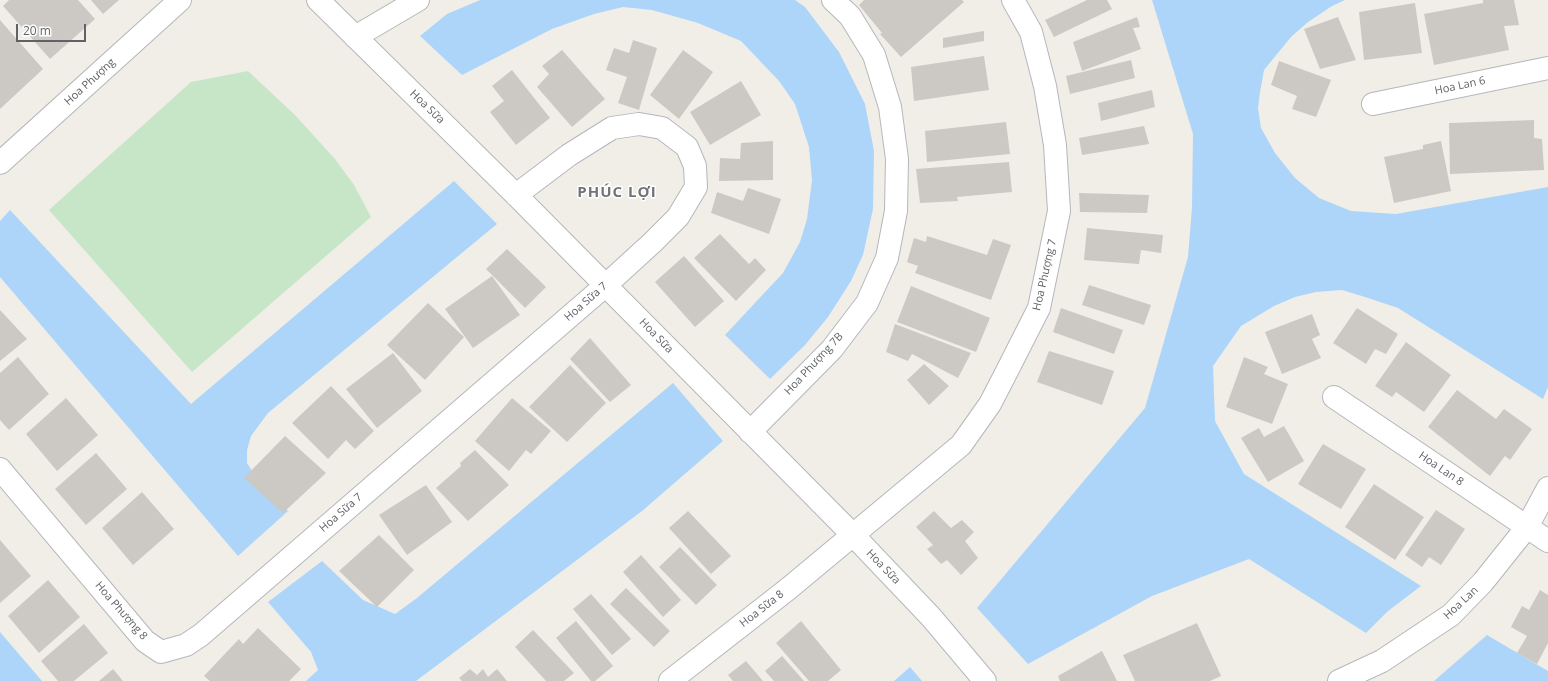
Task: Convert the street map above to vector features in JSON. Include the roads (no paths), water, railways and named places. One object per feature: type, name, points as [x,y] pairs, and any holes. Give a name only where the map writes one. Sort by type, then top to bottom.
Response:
[{"type":"street","name":"Hoa Phượng","points":[[0,163],[180,0]]},
{"type":"street","name":"Hoa Sữa","points":[[318,0],[516,195],[853,535],[931,617],[985,681]]},
{"type":"street","points":[[355,37],[418,0]]},
{"type":"street","name":"Hoa Phượng 7B","points":[[750,432],[832,349],[867,303],[887,258],[896,211],[897,159],[890,106],[874,55],[850,16],[833,0]]},
{"type":"street","name":"Hoa Phượng 7","points":[[853,535],[961,445],[990,404],[1039,308],[1059,211],[1055,145],[1045,86],[1031,32],[1013,0]]},
{"type":"street","name":"Hoa Lan 6","points":[[1373,104],[1548,68]]},
{"type":"street","name":"Hoa Sữa 7","points":[[283,564],[606,285],[678,217],[696,187],[695,166],[687,147],[662,128],[639,124],[612,128],[569,155],[516,195]]},
{"type":"street","name":"Hoa Lan 8","points":[[1334,397],[1548,541]]},
{"type":"street","name":"Hoa Phượng 8","points":[[0,469],[145,640],[161,652],[186,645],[201,635],[283,564]]},
{"type":"street","name":"Hoa Lan","points":[[1339,681],[1382,661],[1451,614],[1483,582],[1527,527],[1548,488]]},
{"type":"street","name":"Hoa Sữa 8","points":[[670,681],[853,535]]},
{"type":"water","points":[[480,0],[795,0],[805,7],[839,52],[865,104],[874,151],[873,209],[863,255],[851,281],[828,317],[805,345],[770,379],[725,335],[783,273],[800,242],[807,219],[812,180],[809,147],[795,104],[779,81],[741,41],[698,23],[652,10],[623,7],[594,14],[552,29],[462,75],[420,36],[447,14]]},
{"type":"water","points":[[1152,0],[1345,0],[1332,6],[1308,22],[1291,37],[1264,70],[1260,92],[1258,108],[1261,128],[1275,153],[1295,178],[1319,198],[1351,211],[1396,214],[1548,187],[1548,387],[1543,399],[1398,308],[1342,290],[1316,292],[1295,297],[1274,306],[1241,326],[1213,366],[1215,421],[1244,474],[1421,586],[1388,611],[1366,633],[1249,559],[1152,596],[1028,664],[977,608],[1145,408],[1188,257],[1192,207],[1193,134]]},
{"type":"water","points":[[454,181],[497,224],[268,413],[251,436],[247,450],[247,463],[263,488],[288,511],[238,556],[0,277],[0,221],[10,210],[191,404]]},
{"type":"water","points":[[673,383],[723,441],[642,511],[416,681],[306,681],[318,670],[311,652],[268,602],[322,561],[363,600],[395,614],[417,598]]},
{"type":"water","points":[[0,632],[42,681],[0,681]]},
{"type":"water","points":[[1487,635],[1548,671],[1548,681],[1434,681]]},
{"type":"water","points":[[910,667],[922,681],[894,681]]},
{"type":"district","name":"PHÚC LỢI","points":[[617,193]]}]
